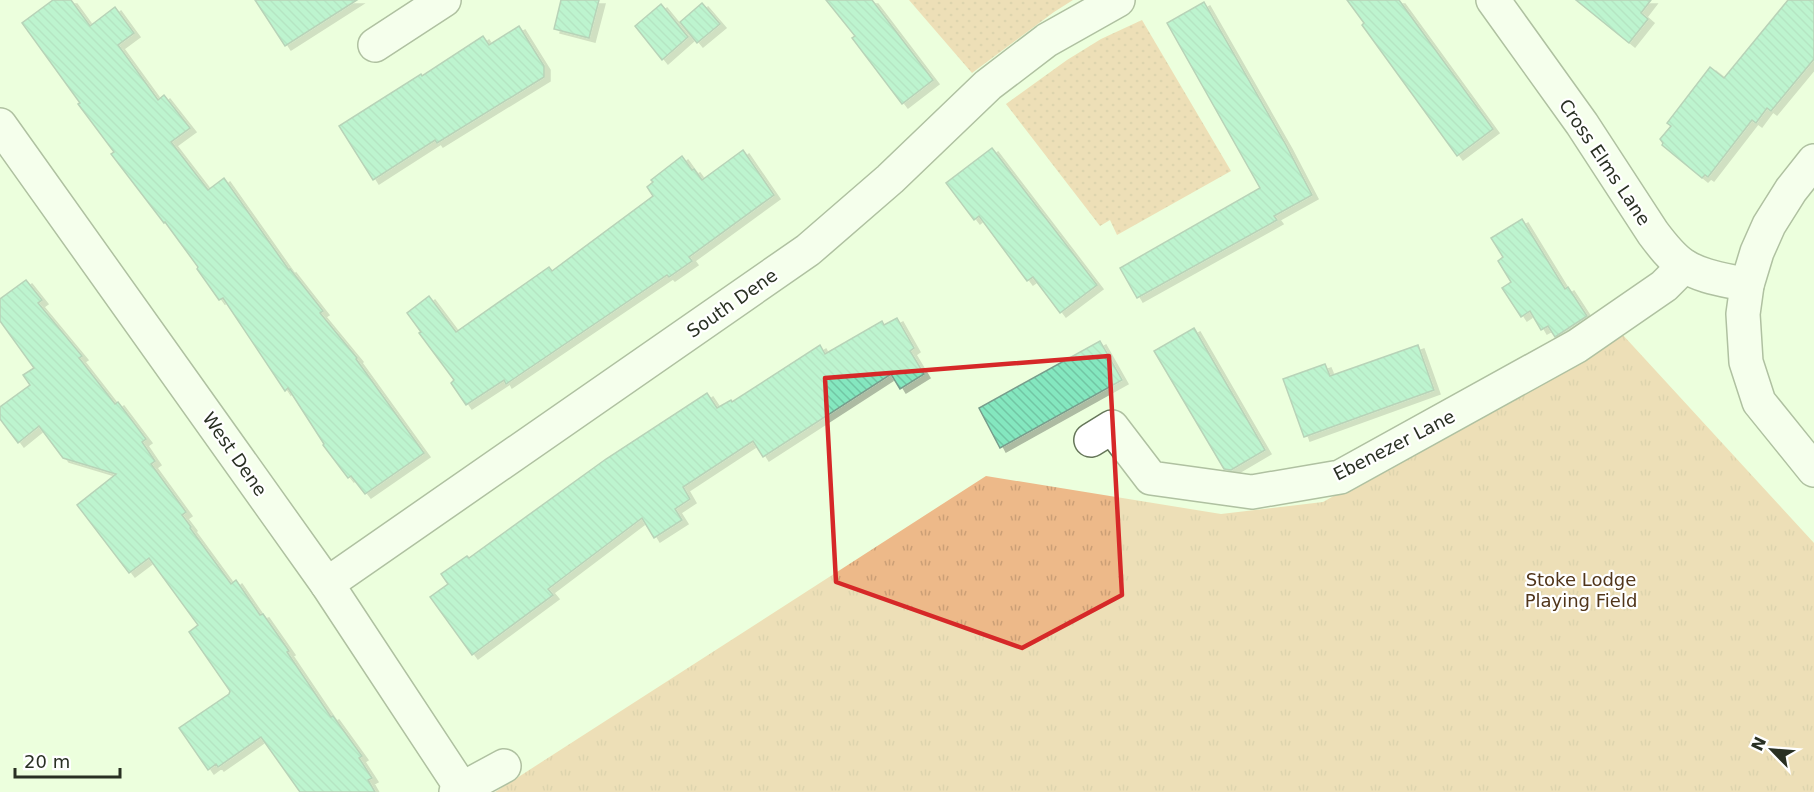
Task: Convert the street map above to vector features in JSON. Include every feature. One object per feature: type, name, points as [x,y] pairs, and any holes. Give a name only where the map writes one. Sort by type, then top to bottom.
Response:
[{"type":"street","name":"South Dene","points":[[327,584],[808,250],[890,179],[988,85],[1047,40],[1118,0]]},
{"type":"street","name":"Cross Elms Lane","points":[[1492,0],[1582,124],[1666,250],[1684,266],[1708,276],[1747,285]]},
{"type":"street","points":[[375,45],[423,6]]},
{"type":"street","name":"West Dene","points":[[0,125],[327,584],[459,790],[504,766]]},
{"type":"street","points":[[1814,161],[1791,190],[1757,252],[1747,285],[1743,314],[1746,362],[1759,402],[1814,470]]},
{"type":"street","name":"Ebenezer Lane","points":[[1091,440],[1112,427],[1151,478],[1252,492],[1340,477],[1577,346],[1664,286],[1684,266]]},
{"type":"highlighted area","points":[[1109,356],[1122,595],[1022,648],[836,582],[825,378]]},
{"type":"green space","points":[[909,0],[1073,0],[972,73]]},
{"type":"green space","points":[[1142,20],[1231,171],[1117,235],[1110,220],[1100,226],[1006,104],[1067,60],[1101,39]]},
{"type":"green space","name":"Stoke Lodge Playing Field","points":[[1622,334],[1814,543],[1814,792],[495,792],[986,476],[1221,514],[1323,502]]},
{"type":"building","points":[[53,0],[71,0],[90,26],[115,7],[134,33],[118,45],[158,100],[164,95],[190,128],[171,142],[208,190],[224,178],[289,270],[323,311],[320,313],[357,358],[424,453],[365,494],[351,476],[348,478],[323,445],[288,388],[285,391],[223,298],[219,300],[165,222],[111,154],[114,152],[22,23]]},
{"type":"building","points":[[255,0],[357,0],[285,46]]},
{"type":"building","points":[[561,0],[599,0],[589,38],[554,29]]},
{"type":"building","points":[[826,0],[872,0],[933,80],[902,104],[852,38],[855,36]]},
{"type":"building","points":[[1347,0],[1399,0],[1493,129],[1457,156],[1362,25],[1364,23]]},
{"type":"building","points":[[1576,0],[1651,0],[1641,13],[1648,19],[1629,43]]},
{"type":"building","points":[[1788,0],[1814,0],[1814,59],[1771,111],[1767,108],[1756,123],[1752,120],[1708,177],[1705,175],[1702,178],[1662,145],[1660,139],[1671,126],[1667,123],[1710,67],[1724,78]]},
{"type":"building","points":[[1204,2],[1312,195],[1274,216],[1277,220],[1137,298],[1120,268],[1260,188],[1167,23]]},
{"type":"building","points":[[702,3],[720,24],[697,43],[680,22]]},
{"type":"building","points":[[661,4],[688,37],[662,60],[635,26]]},
{"type":"building","points":[[519,26],[544,66],[544,77],[437,143],[435,140],[373,180],[339,126],[483,36],[489,45]]},
{"type":"building","points":[[992,148],[1097,285],[1060,313],[1033,277],[1027,281],[979,216],[974,220],[946,183]]},
{"type":"building","points":[[743,150],[774,195],[689,257],[692,261],[669,277],[667,275],[506,384],[504,380],[466,405],[451,383],[454,380],[407,313],[429,296],[456,332],[549,267],[552,271],[653,196],[647,187],[653,182],[651,180],[682,156],[702,180]]},
{"type":"building","points":[[1522,219],[1565,289],[1568,287],[1587,316],[1555,337],[1548,326],[1541,330],[1530,311],[1521,317],[1502,288],[1511,282],[1498,261],[1503,257],[1491,238]]},
{"type":"building","points":[[26,280],[42,300],[38,303],[82,356],[79,358],[115,404],[118,402],[146,439],[142,442],[155,461],[151,464],[186,512],[182,515],[190,528],[231,584],[236,580],[289,651],[287,652],[331,717],[333,716],[362,756],[359,758],[372,778],[368,780],[375,792],[300,792],[261,737],[218,767],[216,764],[208,770],[179,728],[229,694],[230,691],[189,632],[198,625],[149,558],[129,573],[77,505],[116,474],[63,458],[39,426],[18,443],[0,419],[0,407],[30,385],[23,375],[34,368],[0,321],[0,299]]},
{"type":"building","points":[[897,318],[914,348],[910,351],[924,374],[900,389],[891,374],[763,457],[753,441],[683,487],[690,499],[675,509],[682,520],[654,538],[642,518],[548,589],[553,595],[472,655],[430,597],[448,584],[441,574],[467,556],[469,558],[606,459],[707,393],[717,408],[731,400],[732,402],[820,345],[825,354],[882,321],[884,325]]},
{"type":"building","points":[[1194,328],[1265,450],[1231,470],[1224,469],[1154,351]]},
{"type":"building","points":[[1100,341],[1122,380],[1000,448],[979,408]]},
{"type":"building","points":[[1418,345],[1434,390],[1304,437],[1283,379],[1325,364],[1330,376]]}]
